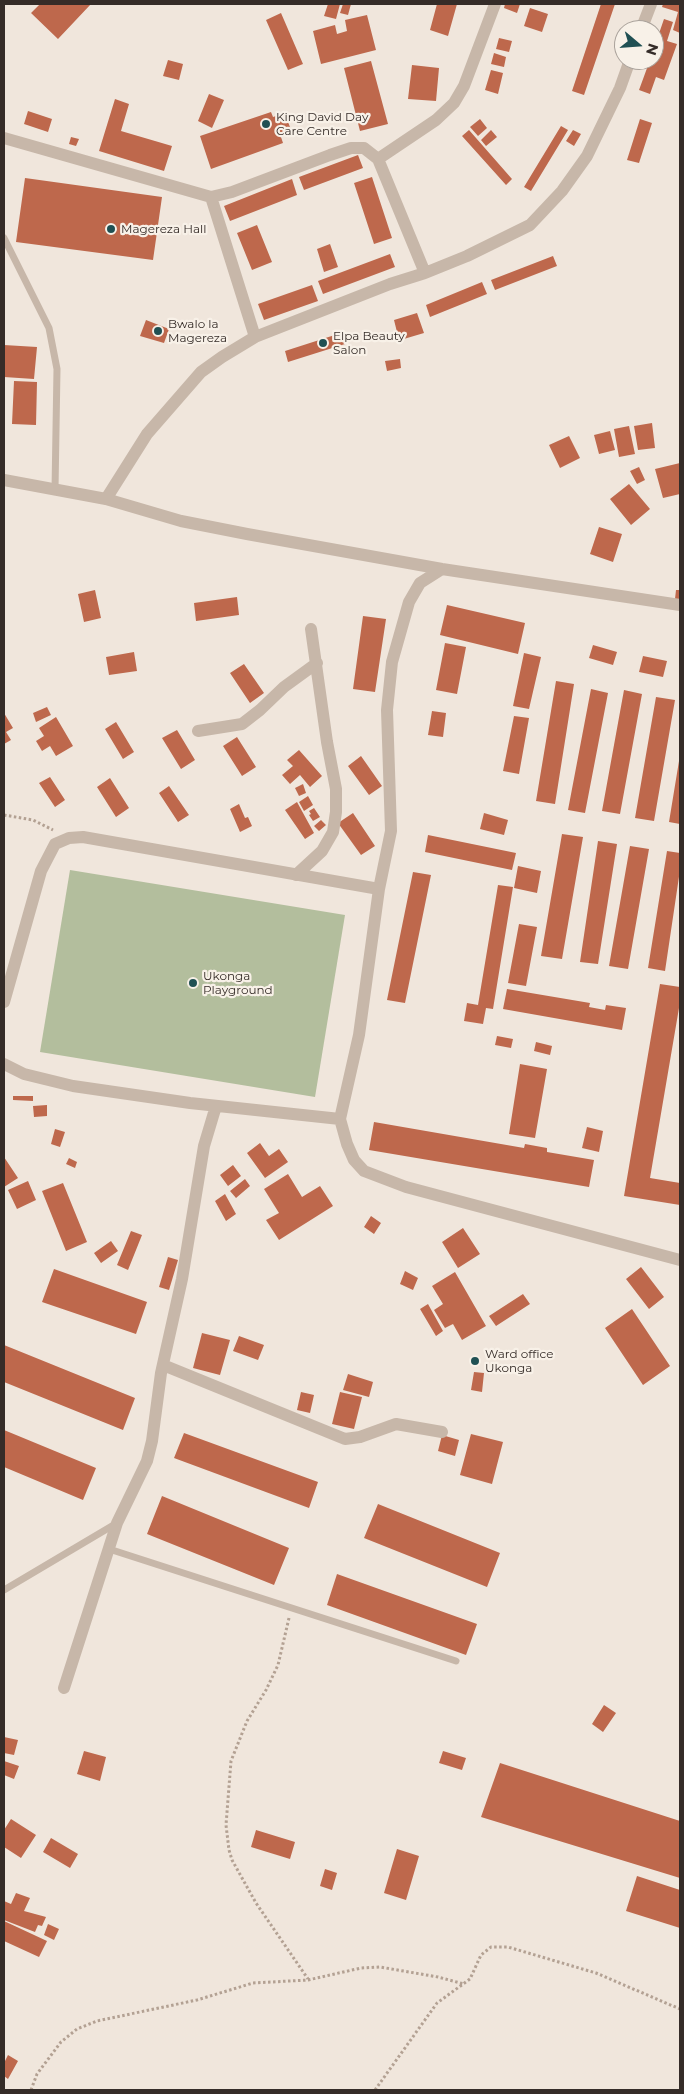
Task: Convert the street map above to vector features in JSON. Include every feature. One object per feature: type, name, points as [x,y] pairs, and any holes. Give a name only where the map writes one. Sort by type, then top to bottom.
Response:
[{"type":"street","points":[[378,159],[436,120],[454,103],[464,86],[495,4]]},
{"type":"street","points":[[645,20],[651,4]]},
{"type":"street","points":[[106,500],[147,434],[201,372],[255,337],[467,256],[530,225],[562,191],[587,156],[620,88],[626,70]]},
{"type":"street","points":[[4,138],[211,197],[232,192],[351,148],[364,148],[378,159],[425,273]]},
{"type":"street","points":[[211,197],[255,337]]},
{"type":"street","points":[[4,480],[106,500],[181,521],[442,568],[680,605]]},
{"type":"street","points":[[442,568],[420,583],[410,602],[392,662],[388,710],[391,831],[379,889],[359,1036],[340,1119],[347,1144],[354,1160],[364,1171],[406,1187],[680,1260]]},
{"type":"street","points":[[296,875],[322,851],[333,832],[336,812],[336,789],[327,742],[311,629]]},
{"type":"street","points":[[198,731],[242,724],[284,687],[316,663]]},
{"type":"street","points":[[4,1002],[41,871],[55,844],[69,838],[83,837],[379,889]]},
{"type":"street","points":[[4,1064],[24,1074],[74,1086],[216,1106],[340,1119]]},
{"type":"street","points":[[64,1688],[116,1523],[147,1461],[156,1422],[163,1365],[182,1279],[204,1146],[216,1106]]},
{"type":"street","points":[[163,1365],[345,1439],[360,1437],[396,1424],[442,1432]]},
{"type":"lane","points":[[4,238],[49,328],[56,361],[55,490]]},
{"type":"lane","points":[[4,1590],[116,1523]]},
{"type":"lane","points":[[109,1549],[456,1662]]},
{"type":"path","points":[[4,815],[32,820],[69,838]]},
{"type":"path","points":[[292,1608],[278,1664],[266,1690],[247,1721],[231,1761],[226,1825],[232,1860],[256,1903],[308,1980]]},
{"type":"path","points":[[375,2090],[437,2004],[470,1978],[481,1956],[491,1947],[508,1947],[596,1973],[680,2009]]},
{"type":"path","points":[[32,2090],[37,2074],[61,2042],[77,2029],[97,2021],[197,2000],[253,1983],[308,1980],[361,1968],[380,1967],[438,1976],[464,1984]]},
{"type":"green space","name":"Ukonga Playground","points":[[70,870],[345,915],[315,1097],[40,1052]]},
{"type":"building","points":[[40,4],[91,4],[58,39],[31,13]]},
{"type":"building","points":[[328,4],[340,4],[336,19],[324,16]]},
{"type":"building","points":[[343,4],[351,4],[348,15],[340,13]]},
{"type":"building","points":[[437,4],[457,4],[448,36],[430,30]]},
{"type":"building","points":[[505,4],[520,4],[517,13],[504,8]]},
{"type":"building","points":[[601,4],[615,4],[584,95],[572,91]]},
{"type":"building","points":[[663,4],[680,4],[680,33],[673,30],[678,12],[662,7]]},
{"type":"building","points":[[530,8],[548,14],[542,32],[524,26]]},
{"type":"building","points":[[281,13],[303,64],[288,70],[266,20]]},
{"type":"building","points":[[367,15],[376,50],[321,64],[313,31],[335,25],[337,34],[347,31],[345,20]]},
{"type":"building","points":[[664,20],[673,22],[667,41],[677,44],[664,80],[656,77],[650,94],[639,90],[646,70],[664,70]]},
{"type":"building","points":[[499,38],[512,41],[509,52],[496,49]]},
{"type":"building","points":[[494,53],[506,57],[504,67],[491,64]]},
{"type":"building","points":[[168,60],[183,64],[179,80],[163,76]]},
{"type":"building","points":[[371,61],[388,124],[360,131],[344,68]]},
{"type":"building","points":[[412,65],[439,68],[436,101],[408,99]]},
{"type":"building","points":[[491,70],[503,73],[498,94],[485,90]]},
{"type":"building","points":[[209,94],[224,100],[212,128],[198,121]]},
{"type":"building","points":[[115,99],[129,104],[121,131],[172,146],[164,171],[99,151]]},
{"type":"building","points":[[28,111],[52,119],[48,132],[24,124]]},
{"type":"building","points":[[271,112],[273,117],[285,113],[292,133],[281,137],[283,143],[211,169],[200,136]]},
{"type":"building","points":[[480,119],[487,128],[478,136],[470,127]]},
{"type":"building","points":[[640,119],[652,123],[639,163],[627,160]]},
{"type":"building","points":[[561,126],[568,130],[531,191],[524,187]]},
{"type":"building","points":[[469,130],[512,179],[506,185],[462,136]]},
{"type":"building","points":[[491,130],[497,137],[486,146],[481,140]]},
{"type":"building","points":[[573,130],[581,134],[574,146],[566,141]]},
{"type":"building","points":[[71,137],[79,139],[76,146],[69,144]]},
{"type":"building","points":[[358,155],[363,168],[304,190],[299,177]]},
{"type":"building","points":[[372,177],[392,238],[374,244],[354,183]]},
{"type":"building","points":[[25,178],[162,197],[153,260],[16,242]]},
{"type":"building","points":[[292,179],[297,195],[230,221],[224,206]]},
{"type":"building","points":[[257,225],[272,262],[252,270],[237,233]]},
{"type":"building","points":[[330,244],[338,267],[324,272],[317,249]]},
{"type":"building","points":[[390,254],[395,267],[323,294],[318,281]]},
{"type":"building","points":[[553,256],[557,266],[495,290],[491,280]]},
{"type":"building","points":[[482,282],[487,294],[430,317],[426,305]]},
{"type":"building","points":[[312,285],[318,301],[264,320],[258,304]]},
{"type":"building","points":[[417,313],[424,333],[397,341],[394,333],[397,332],[394,320]]},
{"type":"building","points":[[146,320],[169,329],[164,343],[140,336]]},
{"type":"building","points":[[341,333],[345,344],[288,362],[285,351]]},
{"type":"building","points":[[4,345],[37,347],[34,379],[4,377]]},
{"type":"building","points":[[400,359],[401,368],[387,371],[385,361]]},
{"type":"building","points":[[14,381],[37,382],[36,425],[12,424]]},
{"type":"building","points":[[652,423],[655,448],[638,450],[634,426]]},
{"type":"building","points":[[629,426],[635,454],[619,457],[614,429]]},
{"type":"building","points":[[610,431],[615,450],[599,454],[594,435]]},
{"type":"building","points":[[569,436],[580,458],[560,468],[549,445]]},
{"type":"building","points":[[680,463],[680,494],[663,498],[655,469]]},
{"type":"building","points":[[639,467],[645,480],[637,484],[630,471]]},
{"type":"building","points":[[629,484],[650,509],[631,525],[610,499]]},
{"type":"building","points":[[599,527],[622,534],[613,562],[590,554]]},
{"type":"building","points":[[95,590],[101,618],[84,622],[78,594]]},
{"type":"building","points":[[676,590],[680,590],[680,599],[675,599]]},
{"type":"building","points":[[237,597],[239,615],[196,621],[194,603]]},
{"type":"building","points":[[447,605],[525,623],[518,654],[440,635]]},
{"type":"building","points":[[363,616],[386,619],[375,692],[353,689]]},
{"type":"building","points":[[445,643],[466,647],[457,694],[436,690]]},
{"type":"building","points":[[593,645],[617,652],[613,665],[589,658]]},
{"type":"building","points":[[134,652],[137,671],[109,675],[106,657]]},
{"type":"building","points":[[524,653],[541,657],[529,709],[513,706]]},
{"type":"building","points":[[643,656],[667,661],[663,677],[639,672]]},
{"type":"building","points":[[244,664],[264,693],[250,703],[230,673]]},
{"type":"building","points":[[556,681],[574,684],[555,804],[536,801]]},
{"type":"building","points":[[591,689],[608,693],[585,813],[568,810]]},
{"type":"building","points":[[624,690],[642,694],[620,814],[602,811]]},
{"type":"building","points":[[656,697],[675,700],[654,821],[635,818]]},
{"type":"building","points":[[47,707],[51,715],[36,722],[33,713]]},
{"type":"building","points":[[432,711],[446,713],[443,737],[428,735]]},
{"type":"building","points":[[4,713],[13,728],[6,732],[11,740],[4,744]]},
{"type":"building","points":[[514,716],[529,718],[519,774],[503,771]]},
{"type":"building","points":[[56,717],[73,746],[56,756],[50,746],[42,751],[36,741],[44,736],[39,728]]},
{"type":"building","points":[[116,722],[134,752],[123,759],[105,729]]},
{"type":"building","points":[[177,730],[195,760],[181,769],[162,738]]},
{"type":"building","points":[[237,737],[256,767],[242,776],[223,746]]},
{"type":"building","points":[[299,750],[322,776],[310,787],[300,775],[290,784],[282,775],[293,766],[287,760]]},
{"type":"building","points":[[361,756],[382,786],[369,795],[348,766]]},
{"type":"building","points":[[680,761],[680,824],[669,822]]},
{"type":"building","points":[[50,777],[65,800],[55,807],[39,783]]},
{"type":"building","points":[[110,778],[129,808],[116,817],[97,787]]},
{"type":"building","points":[[303,784],[306,793],[299,796],[295,788]]},
{"type":"building","points":[[169,786],[189,815],[178,822],[159,793]]},
{"type":"building","points":[[308,796],[313,805],[304,811],[299,802]]},
{"type":"building","points":[[297,802],[314,833],[305,839],[285,810]]},
{"type":"building","points":[[239,804],[245,818],[248,817],[252,826],[240,832],[230,809]]},
{"type":"building","points":[[314,808],[320,817],[313,821],[309,811]]},
{"type":"building","points":[[353,813],[375,846],[361,855],[338,823]]},
{"type":"building","points":[[484,813],[508,820],[504,835],[480,829]]},
{"type":"building","points":[[321,820],[326,825],[319,831],[314,826]]},
{"type":"building","points":[[562,834],[583,837],[562,959],[541,956]]},
{"type":"building","points":[[428,835],[516,853],[512,870],[425,852]]},
{"type":"building","points":[[598,841],[617,844],[598,964],[580,962]]},
{"type":"building","points":[[630,846],[649,849],[628,969],[609,966]]},
{"type":"building","points":[[667,851],[680,853],[680,870],[665,971],[648,968]]},
{"type":"building","points":[[518,866],[541,871],[537,893],[514,888]]},
{"type":"building","points":[[413,872],[431,875],[405,1003],[387,1000]]},
{"type":"building","points":[[498,885],[513,887],[493,1009],[486,1008],[483,1024],[464,1021],[467,1003],[478,1005]]},
{"type":"building","points":[[519,924],[537,927],[526,986],[508,983]]},
{"type":"building","points":[[660,984],[680,987],[680,1008],[650,1178],[680,1183],[680,1205],[624,1196]]},
{"type":"building","points":[[507,989],[590,1003],[589,1007],[605,1010],[606,1005],[626,1008],[622,1030],[503,1009]]},
{"type":"building","points":[[497,1036],[513,1039],[511,1048],[495,1045]]},
{"type":"building","points":[[536,1042],[552,1046],[550,1055],[534,1051]]},
{"type":"building","points":[[520,1064],[547,1069],[535,1138],[509,1134]]},
{"type":"building","points":[[13,1096],[33,1096],[33,1101],[13,1100]]},
{"type":"building","points":[[47,1105],[47,1116],[34,1117],[33,1106]]},
{"type":"building","points":[[374,1122],[524,1148],[525,1144],[547,1148],[547,1152],[594,1160],[589,1187],[369,1150]]},
{"type":"building","points":[[587,1127],[603,1131],[599,1152],[582,1148]]},
{"type":"building","points":[[55,1129],[65,1132],[60,1147],[51,1144]]},
{"type":"building","points":[[260,1143],[269,1156],[279,1149],[288,1162],[265,1178],[247,1153]]},
{"type":"building","points":[[4,1157],[18,1178],[4,1187]]},
{"type":"building","points":[[69,1158],[77,1162],[75,1168],[66,1164]]},
{"type":"building","points":[[233,1165],[241,1176],[228,1186],[220,1175]]},
{"type":"building","points":[[288,1174],[302,1197],[320,1186],[333,1206],[279,1240],[266,1220],[279,1213],[264,1189]]},
{"type":"building","points":[[245,1179],[250,1186],[236,1198],[230,1191]]},
{"type":"building","points":[[28,1181],[36,1200],[17,1209],[8,1190]]},
{"type":"building","points":[[63,1183],[87,1242],[66,1251],[42,1191]]},
{"type":"building","points":[[225,1194],[236,1214],[226,1221],[215,1201]]},
{"type":"building","points":[[371,1216],[381,1223],[374,1234],[364,1227]]},
{"type":"building","points":[[463,1228],[480,1254],[458,1268],[442,1242]]},
{"type":"building","points":[[131,1231],[142,1235],[128,1270],[117,1265]]},
{"type":"building","points":[[111,1241],[118,1251],[101,1263],[94,1253]]},
{"type":"building","points":[[168,1257],[178,1260],[169,1290],[159,1287]]},
{"type":"building","points":[[641,1267],[664,1297],[649,1309],[626,1279]]},
{"type":"building","points":[[54,1269],[147,1302],[136,1334],[42,1302]]},
{"type":"building","points":[[405,1271],[418,1278],[413,1290],[400,1284]]},
{"type":"building","points":[[455,1272],[486,1326],[462,1340],[453,1324],[445,1328],[434,1310],[443,1304],[432,1286]]},
{"type":"building","points":[[523,1294],[530,1304],[496,1326],[489,1316]]},
{"type":"building","points":[[428,1304],[443,1331],[436,1336],[420,1309]]},
{"type":"building","points":[[632,1309],[670,1366],[643,1385],[605,1328]]},
{"type":"building","points":[[202,1333],[230,1340],[220,1375],[193,1368]]},
{"type":"building","points":[[239,1336],[264,1345],[258,1360],[233,1351]]},
{"type":"building","points":[[4,1345],[135,1398],[123,1430],[4,1382]]},
{"type":"building","points":[[474,1372],[484,1373],[482,1392],[471,1390]]},
{"type":"building","points":[[348,1374],[373,1382],[369,1397],[343,1390]]},
{"type":"building","points":[[301,1392],[314,1395],[310,1413],[297,1410]]},
{"type":"building","points":[[340,1392],[362,1397],[354,1429],[332,1424]]},
{"type":"building","points":[[4,1430],[96,1468],[83,1500],[4,1467]]},
{"type":"building","points":[[184,1433],[318,1482],[309,1508],[174,1458]]},
{"type":"building","points":[[471,1434],[503,1442],[492,1484],[460,1475]]},
{"type":"building","points":[[442,1435],[459,1440],[455,1456],[438,1451]]},
{"type":"building","points":[[162,1496],[289,1548],[274,1585],[147,1534]]},
{"type":"building","points":[[378,1504],[500,1553],[487,1587],[364,1538]]},
{"type":"building","points":[[337,1574],[477,1624],[466,1655],[327,1605]]},
{"type":"building","points":[[604,1705],[616,1713],[603,1732],[592,1724]]},
{"type":"building","points":[[4,1737],[18,1740],[14,1755],[4,1753]]},
{"type":"building","points":[[84,1751],[106,1757],[100,1781],[77,1774]]},
{"type":"building","points":[[443,1751],[466,1758],[462,1770],[439,1763]]},
{"type":"building","points":[[4,1761],[19,1766],[14,1779],[4,1775]]},
{"type":"building","points":[[500,1763],[680,1821],[680,1878],[481,1817]]},
{"type":"building","points":[[11,1819],[36,1835],[21,1858],[4,1847],[4,1830]]},
{"type":"building","points":[[256,1830],[295,1842],[290,1859],[251,1847]]},
{"type":"building","points":[[51,1838],[78,1854],[70,1868],[43,1852]]},
{"type":"building","points":[[397,1849],[419,1856],[406,1900],[384,1893]]},
{"type":"building","points":[[325,1869],[337,1873],[332,1890],[320,1886]]},
{"type":"building","points":[[637,1876],[680,1890],[680,1928],[626,1911]]},
{"type":"building","points":[[16,1893],[30,1898],[24,1911],[46,1917],[42,1926],[38,1925],[35,1932],[4,1920],[4,1901],[11,1904]]},
{"type":"building","points":[[4,1921],[47,1941],[39,1957],[4,1941]]},
{"type":"building","points":[[48,1924],[59,1929],[54,1940],[44,1935]]},
{"type":"building","points":[[8,2055],[18,2061],[8,2079],[4,2076],[4,2063]]},
{"type":"place","name":"King David Day Care Centre","points":[[266,124]]},
{"type":"place","name":"Magereza Hall","points":[[111,229]]},
{"type":"place","name":"Bwalo la Magereza","points":[[158,331]]},
{"type":"place","name":"Elpa Beauty Salon","points":[[323,343]]},
{"type":"place","name":"Ukonga Playground","points":[[193,983]]},
{"type":"place","name":"Ward office Ukonga","points":[[475,1361]]}]
